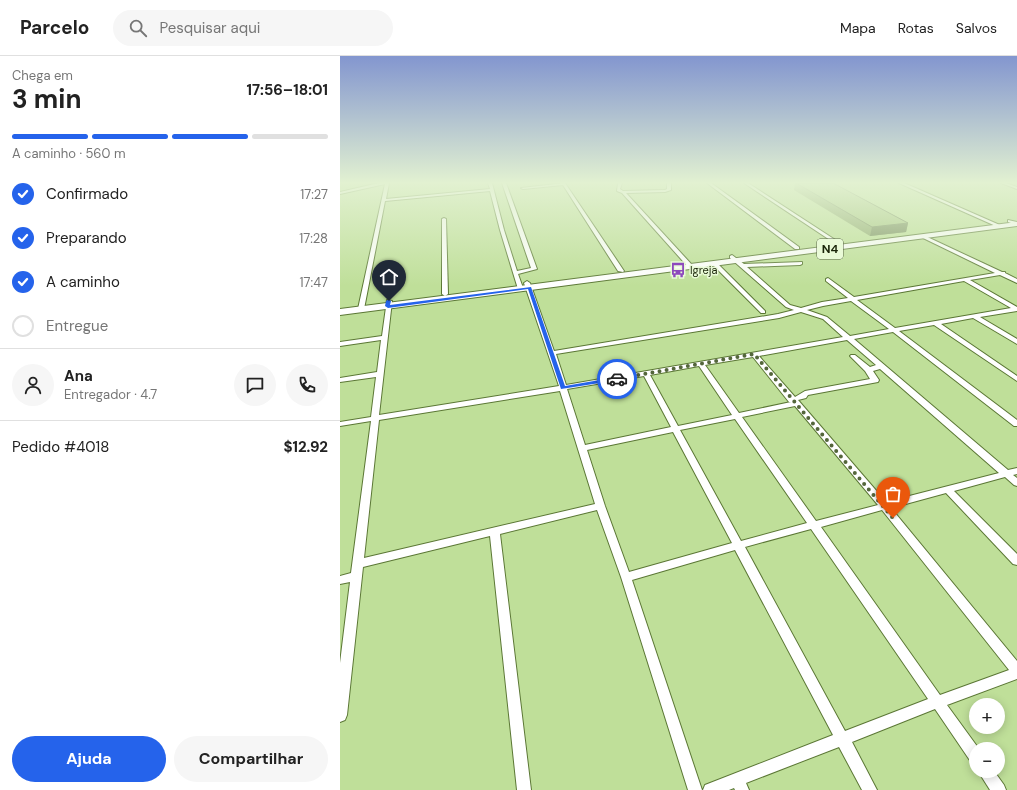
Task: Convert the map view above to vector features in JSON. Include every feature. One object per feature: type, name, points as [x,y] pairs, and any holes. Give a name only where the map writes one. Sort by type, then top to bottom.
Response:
[{"type":"highway","name":"N4","points":[[388,304],[446,294],[524,286],[621,271],[923,236],[1017,220]]},
{"type":"highway","name":"N4","points":[[340,312],[362,307],[688,264],[715,264],[734,259],[797,248],[997,224],[1017,224]]},
{"type":"highway","name":"N4","points":[[340,307],[362,307]]},
{"type":"street","points":[[362,307],[380,217]]},
{"type":"street","points":[[500,217],[515,273],[524,286],[552,353],[600,506],[626,577],[695,790]]},
{"type":"street","points":[[515,273],[534,270],[516,217]]},
{"type":"street","points":[[586,217],[621,271]]},
{"type":"street","points":[[645,217],[688,264]]},
{"type":"street","points":[[755,217],[797,248]]},
{"type":"street","points":[[799,217],[838,243]]},
{"type":"street","points":[[981,217],[997,224]]},
{"type":"street","points":[[444,219],[446,294]]},
{"type":"street","points":[[1010,221],[1017,224]]},
{"type":"street","points":[[923,236],[1017,281]]},
{"type":"street","points":[[734,259],[774,296],[788,306],[822,316],[1017,483]]},
{"type":"street","points":[[743,266],[800,263]]},
{"type":"street","points":[[715,264],[762,312]]},
{"type":"street","points":[[552,353],[779,316],[813,306],[1003,273]]},
{"type":"street","points":[[828,280],[1017,424]]},
{"type":"street","points":[[965,280],[1017,309]]},
{"type":"street","points":[[340,715],[357,564],[376,418],[388,304]]},
{"type":"street","points":[[340,424],[646,374],[1017,309]]},
{"type":"street","points":[[975,316],[1017,342]]},
{"type":"street","points":[[934,323],[1017,378]]},
{"type":"street","points":[[340,344],[385,337]]},
{"type":"street","points":[[754,354],[884,506],[1017,670]]},
{"type":"street","points":[[582,448],[738,416],[794,402],[805,393],[875,380],[869,370],[852,356]]},
{"type":"street","points":[[701,364],[969,747]]},
{"type":"street","points":[[869,370],[881,366]]},
{"type":"street","points":[[340,380],[381,374]]},
{"type":"street","points":[[646,374],[870,790]]},
{"type":"street","points":[[626,577],[739,545],[1017,471]]},
{"type":"street","points":[[948,490],[1017,561]]},
{"type":"street","points":[[357,564],[600,506]]},
{"type":"street","points":[[495,532],[524,790]]},
{"type":"street","points":[[340,580],[356,576]]},
{"type":"street","points":[[710,790],[740,785],[842,738],[1017,673]]},
{"type":"street","points":[[991,778],[999,790]]},
{"type":"building","points":[[855,217],[897,217],[908,223],[872,227]]},
{"type":"way so far","points":[[617,379],[754,354],[893,518]]},
{"type":"place","name":"Igreja","points":[[678,270]]},
{"type":"route","points":[[389,301],[388,306],[529,288],[563,388],[617,379]]}]
